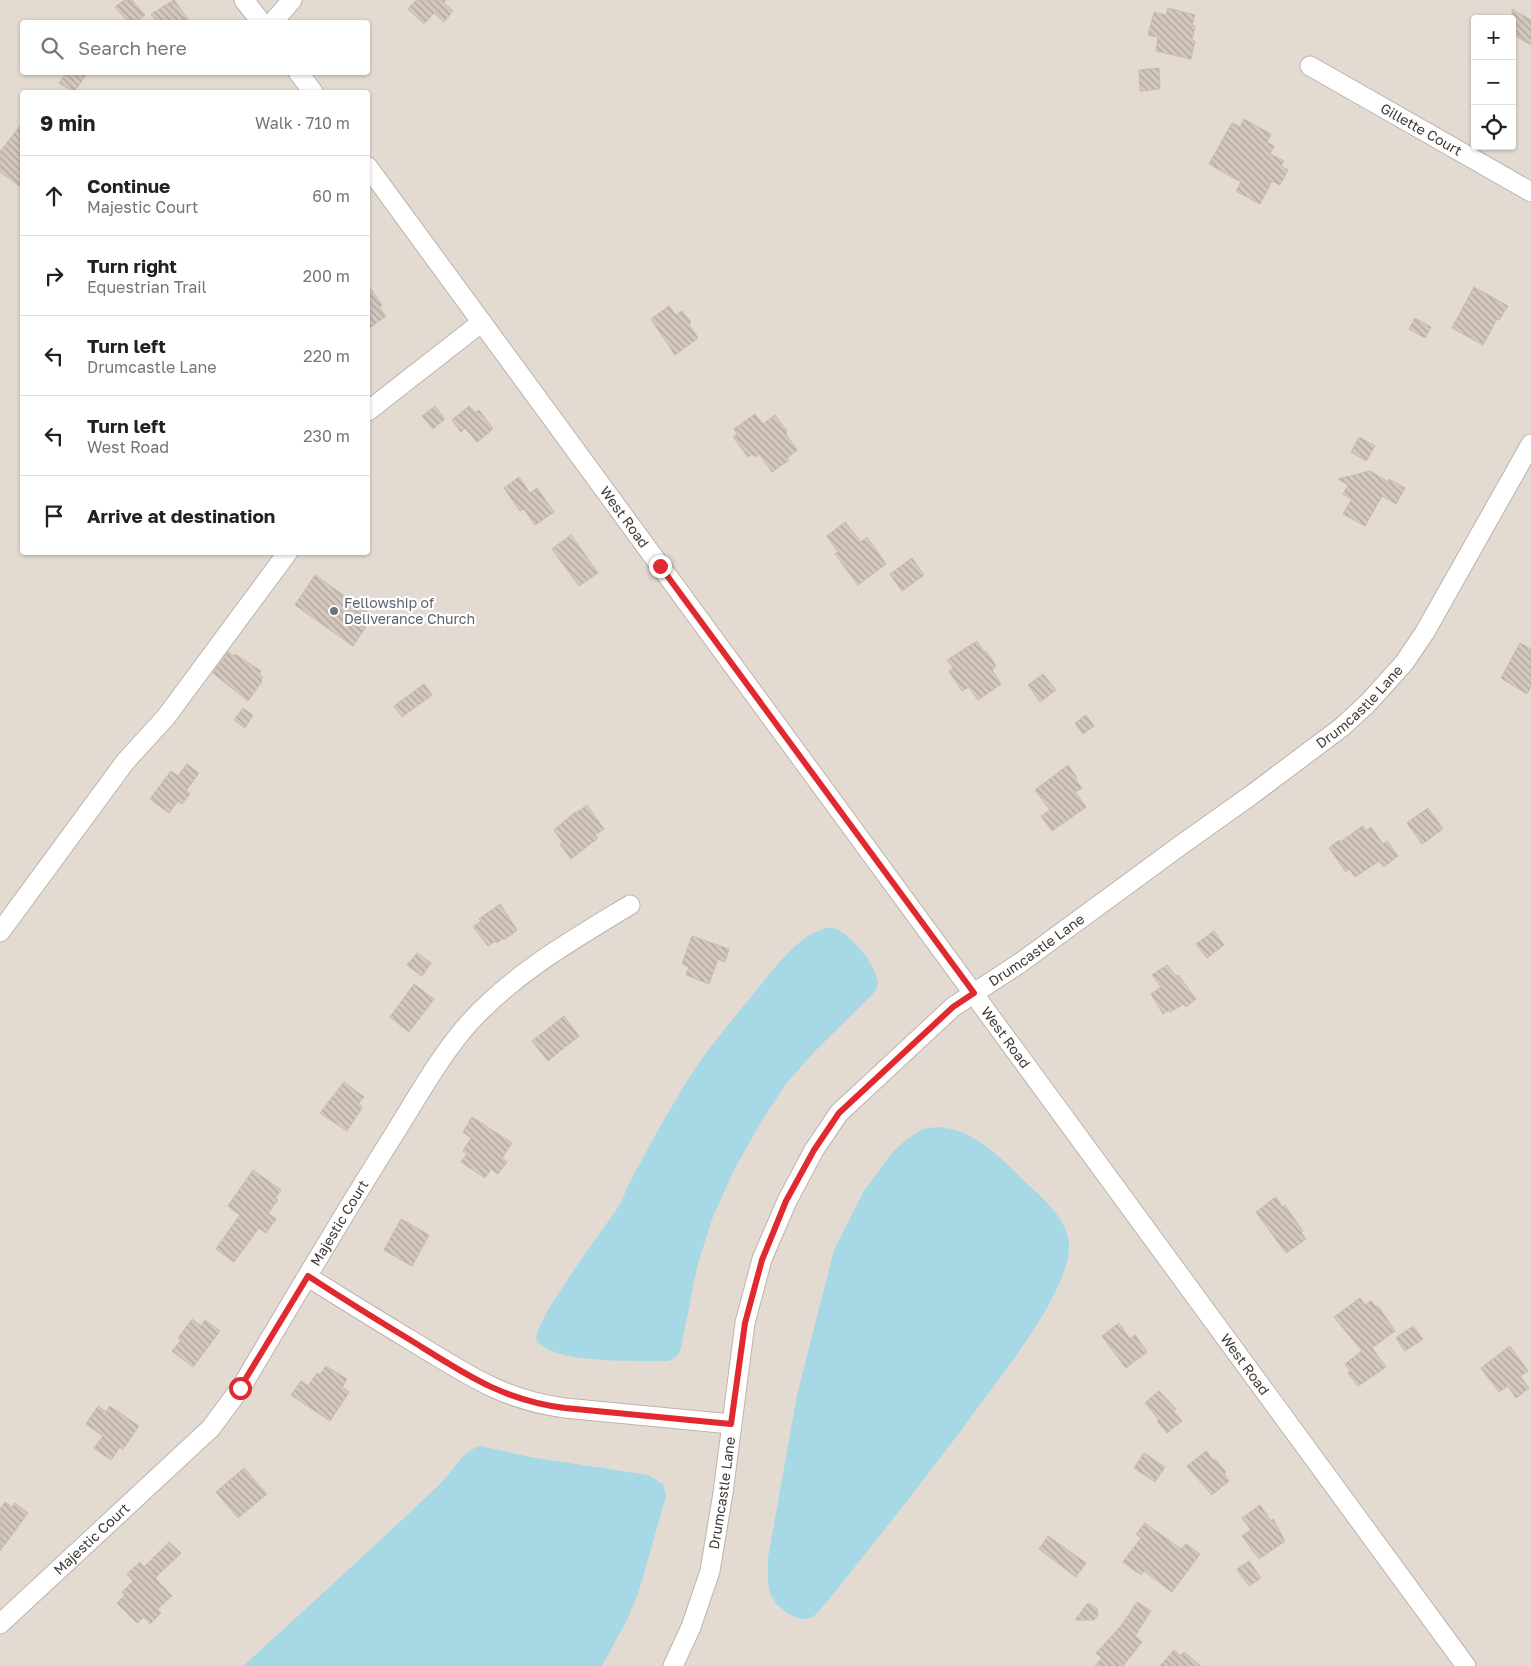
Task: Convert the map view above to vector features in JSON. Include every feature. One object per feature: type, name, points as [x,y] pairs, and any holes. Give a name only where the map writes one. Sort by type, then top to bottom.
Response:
[{"type":"street","points":[[244,0],[259,20]]},
{"type":"street","points":[[275,20],[292,0]]},
{"type":"street","name":"Gillette Court","points":[[1310,66],[1531,192]]},
{"type":"street","points":[[300,75],[312,90]]},
{"type":"street","name":"West Road","points":[[370,170],[1466,1666]]},
{"type":"street","points":[[370,409],[482,322]]},
{"type":"street","name":"Drumcastle Lane","points":[[672,1666],[691,1627],[710,1571],[723,1493],[745,1323],[762,1260],[786,1201],[814,1150],[839,1113],[953,1007],[1028,958],[1180,845],[1250,796],[1342,727],[1368,703],[1404,663],[1424,632],[1531,444]]},
{"type":"street","points":[[0,932],[125,762],[166,717],[286,555]]},
{"type":"street","name":"Majestic Court","points":[[0,1624],[211,1428],[242,1386],[357,1194],[440,1061],[469,1023],[498,994],[524,974],[558,950],[630,905]]},
{"type":"street","points":[[308,1276],[473,1378],[514,1397],[548,1406],[731,1424]]},
{"type":"shaded area","points":[[0,0],[1531,0],[1531,1666],[0,1666]]},
{"type":"water","points":[[825,928],[833,928],[847,935],[854,942],[873,968],[878,986],[873,994],[814,1052],[786,1084],[764,1117],[734,1170],[712,1219],[697,1267],[678,1355],[669,1361],[598,1360],[560,1354],[546,1348],[537,1341],[537,1332],[544,1317],[618,1207],[655,1135],[689,1078],[723,1031],[784,957],[808,936]]},
{"type":"water","points":[[937,1127],[955,1130],[983,1144],[1000,1157],[1046,1201],[1065,1228],[1069,1249],[1066,1266],[1047,1307],[1020,1350],[943,1455],[821,1609],[812,1618],[800,1619],[777,1605],[770,1594],[768,1558],[797,1395],[834,1250],[864,1191],[893,1152],[907,1139],[923,1129]]},
{"type":"water","points":[[481,1446],[530,1457],[648,1475],[663,1484],[666,1496],[639,1591],[628,1618],[602,1666],[243,1666],[440,1484],[463,1456],[474,1448]]},
{"type":"building","points":[[124,0],[132,0],[145,15],[139,20],[126,20],[115,7]]},
{"type":"building","points":[[174,0],[189,20],[156,20],[151,14]]},
{"type":"building","points":[[416,0],[446,0],[444,3],[453,11],[444,22],[434,13],[424,24],[408,9]]},
{"type":"building","points":[[1168,8],[1195,15],[1192,25],[1195,26],[1192,41],[1195,41],[1191,59],[1156,51],[1158,37],[1148,35],[1154,12],[1166,15]]},
{"type":"building","points":[[1512,9],[1531,20],[1531,45],[1516,36],[1516,15],[1512,15]]},
{"type":"building","points":[[1159,68],[1160,89],[1140,91],[1139,70]]},
{"type":"building","points":[[65,75],[86,75],[75,90],[71,90],[59,83]]},
{"type":"building","points":[[1244,119],[1271,134],[1267,142],[1274,146],[1270,154],[1284,161],[1281,166],[1288,170],[1280,185],[1272,181],[1260,204],[1236,191],[1241,182],[1209,164],[1232,123],[1240,127]]},
{"type":"building","points":[[20,126],[20,187],[0,172],[0,152]]},
{"type":"building","points":[[1474,287],[1508,306],[1499,320],[1497,319],[1483,345],[1452,328]]},
{"type":"building","points":[[370,288],[382,305],[379,307],[386,316],[370,328]]},
{"type":"building","points":[[669,306],[676,315],[682,311],[691,322],[689,324],[698,338],[675,355],[651,319]]},
{"type":"building","points":[[1415,318],[1431,327],[1425,338],[1409,329]]},
{"type":"building","points":[[435,406],[445,419],[433,429],[422,416]]},
{"type":"building","points":[[469,406],[475,413],[479,410],[493,429],[477,442],[465,428],[461,432],[452,420]]},
{"type":"building","points":[[755,414],[763,424],[775,415],[787,431],[786,434],[797,450],[787,458],[789,460],[772,472],[759,454],[755,457],[752,454],[748,457],[733,437],[737,434],[734,429]]},
{"type":"building","points":[[1359,437],[1375,446],[1366,461],[1351,452]]},
{"type":"building","points":[[1370,471],[1388,482],[1389,479],[1405,488],[1396,504],[1382,496],[1365,526],[1343,514],[1352,499],[1343,494],[1348,485],[1338,479]]},
{"type":"building","points":[[519,477],[530,493],[537,488],[554,512],[535,525],[524,509],[520,511],[504,488]]},
{"type":"building","points":[[845,522],[861,542],[867,537],[886,564],[858,585],[835,554],[838,552],[827,536]]},
{"type":"building","points":[[571,535],[598,573],[579,586],[552,549]]},
{"type":"building","points":[[912,558],[924,575],[902,591],[890,574]]},
{"type":"building","name":"Fellowship of Deliverance Church","points":[[315,575],[373,616],[353,646],[295,605]]},
{"type":"building","points":[[977,641],[996,666],[992,670],[1001,684],[978,700],[969,687],[962,691],[949,671],[953,668],[947,660]]},
{"type":"building","points":[[1520,643],[1531,649],[1531,687],[1527,694],[1501,678]]},
{"type":"building","points":[[228,652],[234,656],[235,654],[261,671],[259,674],[263,677],[262,681],[248,701],[213,673]]},
{"type":"building","points":[[1043,674],[1056,690],[1040,702],[1028,685]]},
{"type":"building","points":[[424,684],[432,695],[402,717],[394,706]]},
{"type":"building","points":[[243,708],[253,715],[245,728],[234,720]]},
{"type":"building","points":[[1086,715],[1094,726],[1083,734],[1075,723]]},
{"type":"building","points":[[187,764],[199,773],[186,791],[190,794],[182,804],[178,801],[169,813],[150,799],[171,771],[178,776]]},
{"type":"building","points":[[1068,765],[1082,788],[1075,792],[1086,807],[1052,831],[1041,816],[1050,810],[1035,790]]},
{"type":"building","points":[[587,805],[604,829],[595,835],[598,838],[571,859],[560,844],[563,843],[554,830],[575,812]]},
{"type":"building","points":[[1428,808],[1443,829],[1422,844],[1407,823]]},
{"type":"building","points":[[1363,826],[1366,831],[1371,827],[1383,844],[1387,841],[1398,856],[1384,867],[1379,861],[1355,877],[1349,869],[1346,872],[1329,848]]},
{"type":"building","points":[[500,904],[517,930],[504,940],[503,938],[497,943],[495,941],[488,946],[473,927],[481,921],[479,919]]},
{"type":"building","points":[[1214,931],[1224,945],[1207,958],[1196,944]]},
{"type":"building","points":[[692,936],[729,949],[725,962],[718,959],[709,984],[686,975],[689,967],[682,964]]},
{"type":"building","points":[[417,953],[431,963],[422,976],[407,965]]},
{"type":"building","points":[[1167,965],[1176,976],[1178,975],[1196,999],[1186,1007],[1184,1004],[1163,1014],[1151,994],[1161,987],[1152,975]]},
{"type":"building","points":[[414,984],[434,999],[409,1032],[390,1017]]},
{"type":"building","points":[[564,1016],[579,1036],[548,1061],[532,1041]]},
{"type":"building","points":[[344,1082],[364,1097],[359,1103],[362,1108],[347,1131],[320,1113]]},
{"type":"building","points":[[472,1117],[512,1143],[502,1158],[507,1162],[498,1174],[491,1169],[485,1178],[461,1162],[467,1154],[463,1151],[471,1138],[463,1132]]},
{"type":"building","points":[[253,1170],[281,1190],[275,1198],[278,1200],[268,1213],[276,1219],[266,1233],[259,1228],[234,1262],[216,1249],[240,1215],[228,1206]]},
{"type":"building","points":[[1276,1197],[1282,1207],[1285,1205],[1303,1231],[1301,1233],[1306,1239],[1286,1253],[1256,1212]]},
{"type":"building","points":[[401,1219],[429,1235],[412,1266],[384,1250]]},
{"type":"building","points":[[1360,1298],[1365,1305],[1371,1301],[1376,1307],[1378,1306],[1395,1331],[1372,1348],[1386,1367],[1358,1386],[1348,1373],[1350,1371],[1345,1364],[1362,1351],[1334,1317]]},
{"type":"building","points":[[192,1319],[201,1326],[205,1320],[220,1331],[193,1367],[172,1351],[181,1340],[178,1338]]},
{"type":"building","points":[[1119,1323],[1130,1339],[1135,1335],[1147,1352],[1126,1368],[1102,1336]]},
{"type":"building","points":[[1413,1326],[1423,1339],[1405,1351],[1396,1338]]},
{"type":"building","points":[[1510,1346],[1528,1371],[1520,1376],[1529,1388],[1516,1398],[1508,1386],[1499,1392],[1481,1368]]},
{"type":"building","points":[[326,1366],[347,1379],[342,1387],[349,1392],[330,1421],[291,1395],[301,1381],[308,1386],[317,1373],[320,1375]]},
{"type":"building","points":[[1159,1391],[1176,1409],[1173,1411],[1182,1421],[1167,1433],[1145,1403]]},
{"type":"building","points":[[98,1406],[106,1412],[110,1406],[139,1426],[123,1449],[120,1447],[111,1460],[94,1448],[103,1436],[86,1424]]},
{"type":"building","points":[[1206,1451],[1226,1472],[1224,1474],[1229,1481],[1212,1495],[1187,1466]]},
{"type":"building","points":[[1144,1453],[1165,1467],[1155,1482],[1134,1468]]},
{"type":"building","points":[[244,1468],[267,1494],[238,1518],[216,1492]]},
{"type":"building","points":[[5,1502],[12,1507],[15,1503],[28,1513],[0,1551],[0,1509]]},
{"type":"building","points":[[1260,1505],[1271,1521],[1273,1519],[1285,1541],[1259,1559],[1242,1536],[1251,1530],[1242,1518]]},
{"type":"building","points":[[1145,1523],[1181,1549],[1186,1544],[1200,1554],[1172,1592],[1144,1571],[1141,1575],[1123,1562],[1141,1538],[1136,1534]]},
{"type":"building","points":[[1048,1536],[1086,1563],[1076,1577],[1039,1549]]},
{"type":"building","points":[[169,1542],[181,1553],[155,1578],[172,1596],[157,1609],[161,1613],[150,1624],[144,1617],[137,1623],[117,1603],[125,1595],[122,1592],[133,1581],[127,1574],[140,1562],[144,1567]]},
{"type":"building","points":[[1249,1561],[1261,1578],[1249,1586],[1237,1569]]},
{"type":"building","points":[[1137,1602],[1151,1611],[1135,1636],[1142,1642],[1123,1666],[1095,1666],[1102,1658],[1096,1653],[1121,1626]]},
{"type":"building","points":[[1088,1603],[1097,1608],[1098,1615],[1094,1620],[1075,1620]]},
{"type":"building","points":[[1174,1650],[1181,1656],[1184,1652],[1201,1666],[1160,1666]]},
{"type":"place","name":"Fellowship of Deliverance Church","points":[[334,611]]},
{"type":"route","points":[[240,1388],[308,1276],[473,1378],[493,1389],[514,1397],[548,1406],[731,1424],[745,1323],[762,1260],[786,1201],[814,1150],[839,1113],[953,1007],[974,993],[660,566]]}]
